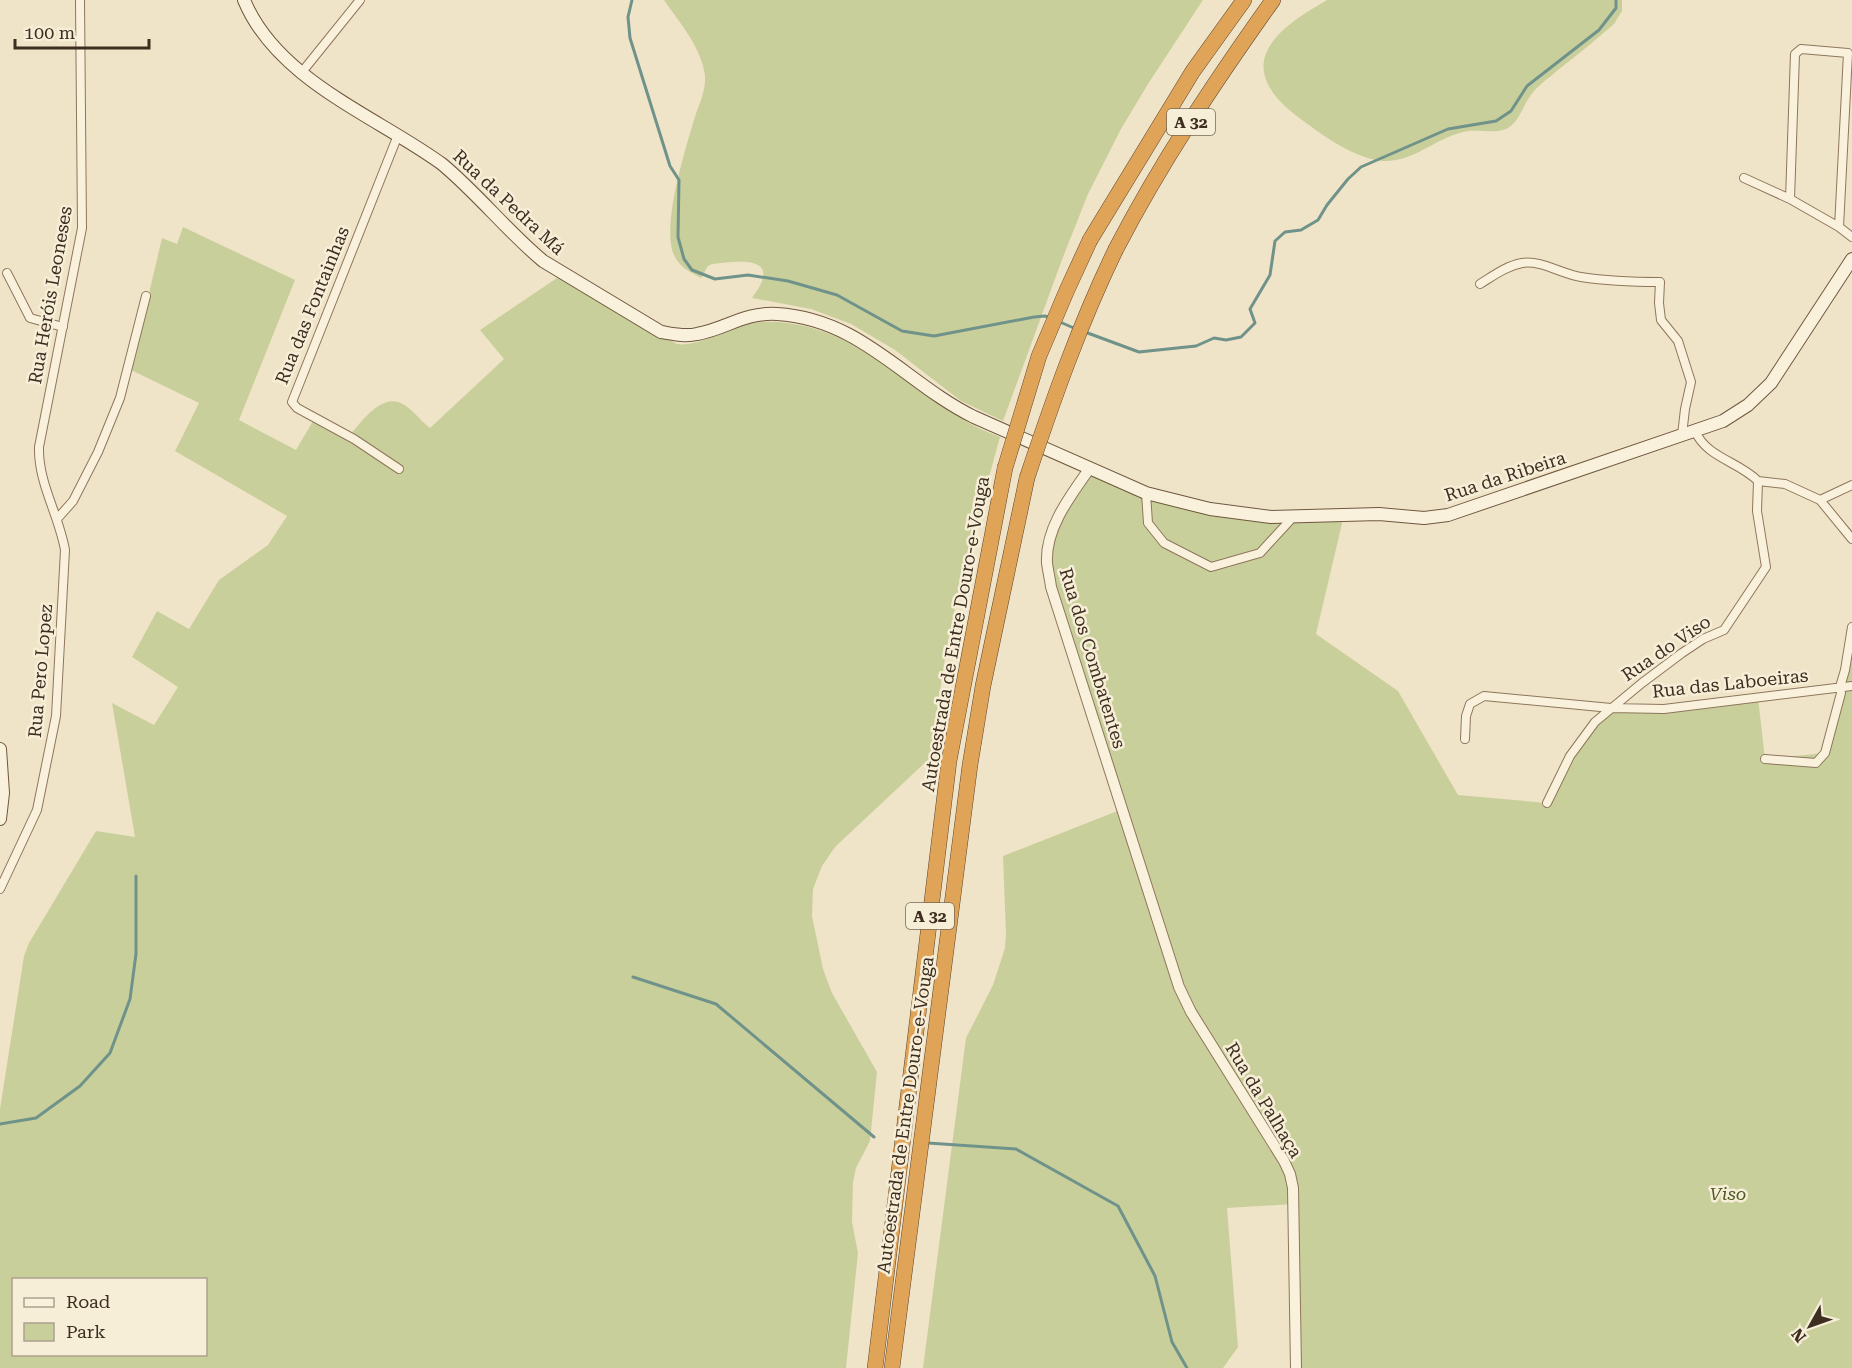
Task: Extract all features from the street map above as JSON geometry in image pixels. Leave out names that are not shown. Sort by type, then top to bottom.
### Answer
[{"type":"highway","name":"Autoestrada de Entre Douro-e-Vouga","points":[[875,1368],[949,761],[1005,468],[1040,356],[1090,240],[1193,71],[1244,0]]},
{"type":"highway","name":"Autoestrada de Entre Douro-e-Vouga","points":[[892,1368],[970,765],[983,686],[1027,478],[1068,358],[1091,301],[1116,249],[1140,204],[1216,81],[1273,0]]},
{"type":"main road","name":"Rua da Pedra Má","points":[[244,0],[262,31],[302,72],[338,99],[429,154],[456,176],[543,261],[661,332],[679,335],[698,334],[741,318],[768,314],[793,316],[822,323],[876,351],[964,412],[1090,468]]},
{"type":"main road","name":"Rua da Ribeira","points":[[1090,468],[1146,493],[1210,510],[1271,517],[1379,514],[1424,518],[1448,515],[1723,421],[1748,405],[1771,383],[1852,259]]},
{"type":"main road","points":[[0,749],[3,793],[0,819]]},
{"type":"street","name":"Rua Heróis Leoneses","points":[[57,519],[38,464],[38,456],[82,228],[80,0]]},
{"type":"street","points":[[302,72],[360,0]]},
{"type":"street","points":[[1790,199],[1795,54],[1802,49],[1848,53],[1839,227]]},
{"type":"street","name":"Rua das Fontainhas","points":[[398,135],[292,402],[297,408],[354,439],[399,469]]},
{"type":"street","points":[[1744,178],[1790,199],[1852,237]]},
{"type":"street","points":[[1480,284],[1506,268],[1522,263],[1533,263],[1579,277],[1660,282],[1659,303],[1662,320],[1678,341],[1691,382],[1682,435]]},
{"type":"street","points":[[8,273],[30,318],[63,327]]},
{"type":"street","points":[[57,519],[73,501],[98,452],[120,398],[146,296]]},
{"type":"street","points":[[1695,431],[1700,442],[1719,457],[1748,471],[1758,481],[1785,484],[1820,500],[1852,538]]},
{"type":"street","name":"Rua dos Combatentes","points":[[1090,468],[1065,505],[1052,533],[1047,561],[1051,587],[1140,863]]},
{"type":"street","name":"Rua do Viso","points":[[1547,803],[1570,756],[1594,722],[1682,653],[1703,639],[1724,630],[1749,593],[1766,567],[1757,511],[1758,481]]},
{"type":"street","points":[[1820,500],[1852,485]]},
{"type":"street","points":[[1146,493],[1148,523],[1164,543],[1211,567],[1260,553],[1294,516]]},
{"type":"street","name":"Rua Pero Lopez","points":[[0,889],[37,810],[56,716],[65,567],[65,550],[57,519]]},
{"type":"street","points":[[1765,759],[1816,763],[1825,753],[1841,693],[1840,687],[1852,627]]},
{"type":"street","name":"Rua das Laboeiras","points":[[1465,739],[1466,716],[1470,704],[1484,696],[1611,708],[1664,709],[1852,686]]},
{"type":"street","name":"Rua da Palhaça","points":[[1140,863],[1179,987],[1191,1012],[1290,1174],[1293,1188],[1296,1368]]},
{"type":"green space","points":[[664,0],[1203,0],[1121,129],[1088,194],[1003,421],[961,401],[895,350],[851,324],[811,309],[752,298],[761,283],[763,272],[754,263],[712,264],[708,266],[701,278],[679,263],[674,255],[671,242],[672,208],[685,150],[703,93],[705,76],[695,45]]},
{"type":"green space","points":[[1327,0],[1622,0],[1622,11],[1614,24],[1537,88],[1516,121],[1508,128],[1497,131],[1463,132],[1404,158],[1383,161],[1374,160],[1346,149],[1301,120],[1274,94],[1264,73],[1264,59],[1278,35],[1302,15]]},
{"type":"green space","points":[[183,227],[295,280],[239,420],[296,450],[313,421],[347,439],[362,420],[376,408],[390,401],[406,406],[430,428],[504,359],[480,330],[560,276],[677,344],[692,343],[738,326],[763,322],[806,326],[831,334],[876,358],[967,422],[1000,437],[960,583],[945,658],[930,758],[835,847],[822,866],[813,889],[812,916],[823,969],[832,993],[877,1072],[870,1141],[856,1168],[853,1182],[852,1222],[858,1253],[846,1368],[0,1368],[0,1109],[24,956],[29,943],[96,831],[135,837],[112,703],[154,725],[178,687],[132,657],[157,611],[189,629],[219,580],[268,545],[287,516],[175,451],[199,403],[131,370],[162,238],[177,244]]},
{"type":"green space","name":"Viso","points":[[1090,468],[1210,509],[1344,515],[1316,634],[1398,691],[1458,795],[1547,803],[1570,756],[1611,708],[1664,709],[1758,698],[1765,759],[1825,753],[1852,648],[1852,1368],[1301,1368],[1293,1204],[1227,1208],[1238,1347],[1223,1368],[923,1368],[966,1038],[993,985],[1005,948],[1003,856],[1125,808],[1051,587],[1052,533]]},
{"type":"waterway","points":[[632,0],[628,17],[630,38],[670,166],[679,180],[678,237],[684,259],[692,270],[715,279],[748,275],[788,281],[837,295],[902,331],[934,336],[1034,317],[1051,318]]},
{"type":"waterway","points":[[1085,332],[1139,352],[1196,346],[1214,338],[1226,340],[1241,337],[1255,323],[1250,309],[1270,275],[1275,241],[1285,232],[1301,230],[1318,220],[1348,179],[1361,167],[1448,129],[1496,121],[1511,111],[1527,86],[1599,30],[1616,8],[1616,0]]},
{"type":"waterway","points":[[1060,322],[1076,329]]},
{"type":"waterway","points":[[0,1124],[36,1118],[80,1086],[110,1053],[130,999],[136,954],[136,876]]},
{"type":"waterway","points":[[633,977],[716,1004],[874,1137]]},
{"type":"waterway","points":[[928,1143],[1016,1149],[1118,1206],[1155,1276],[1172,1342],[1187,1368]]}]
